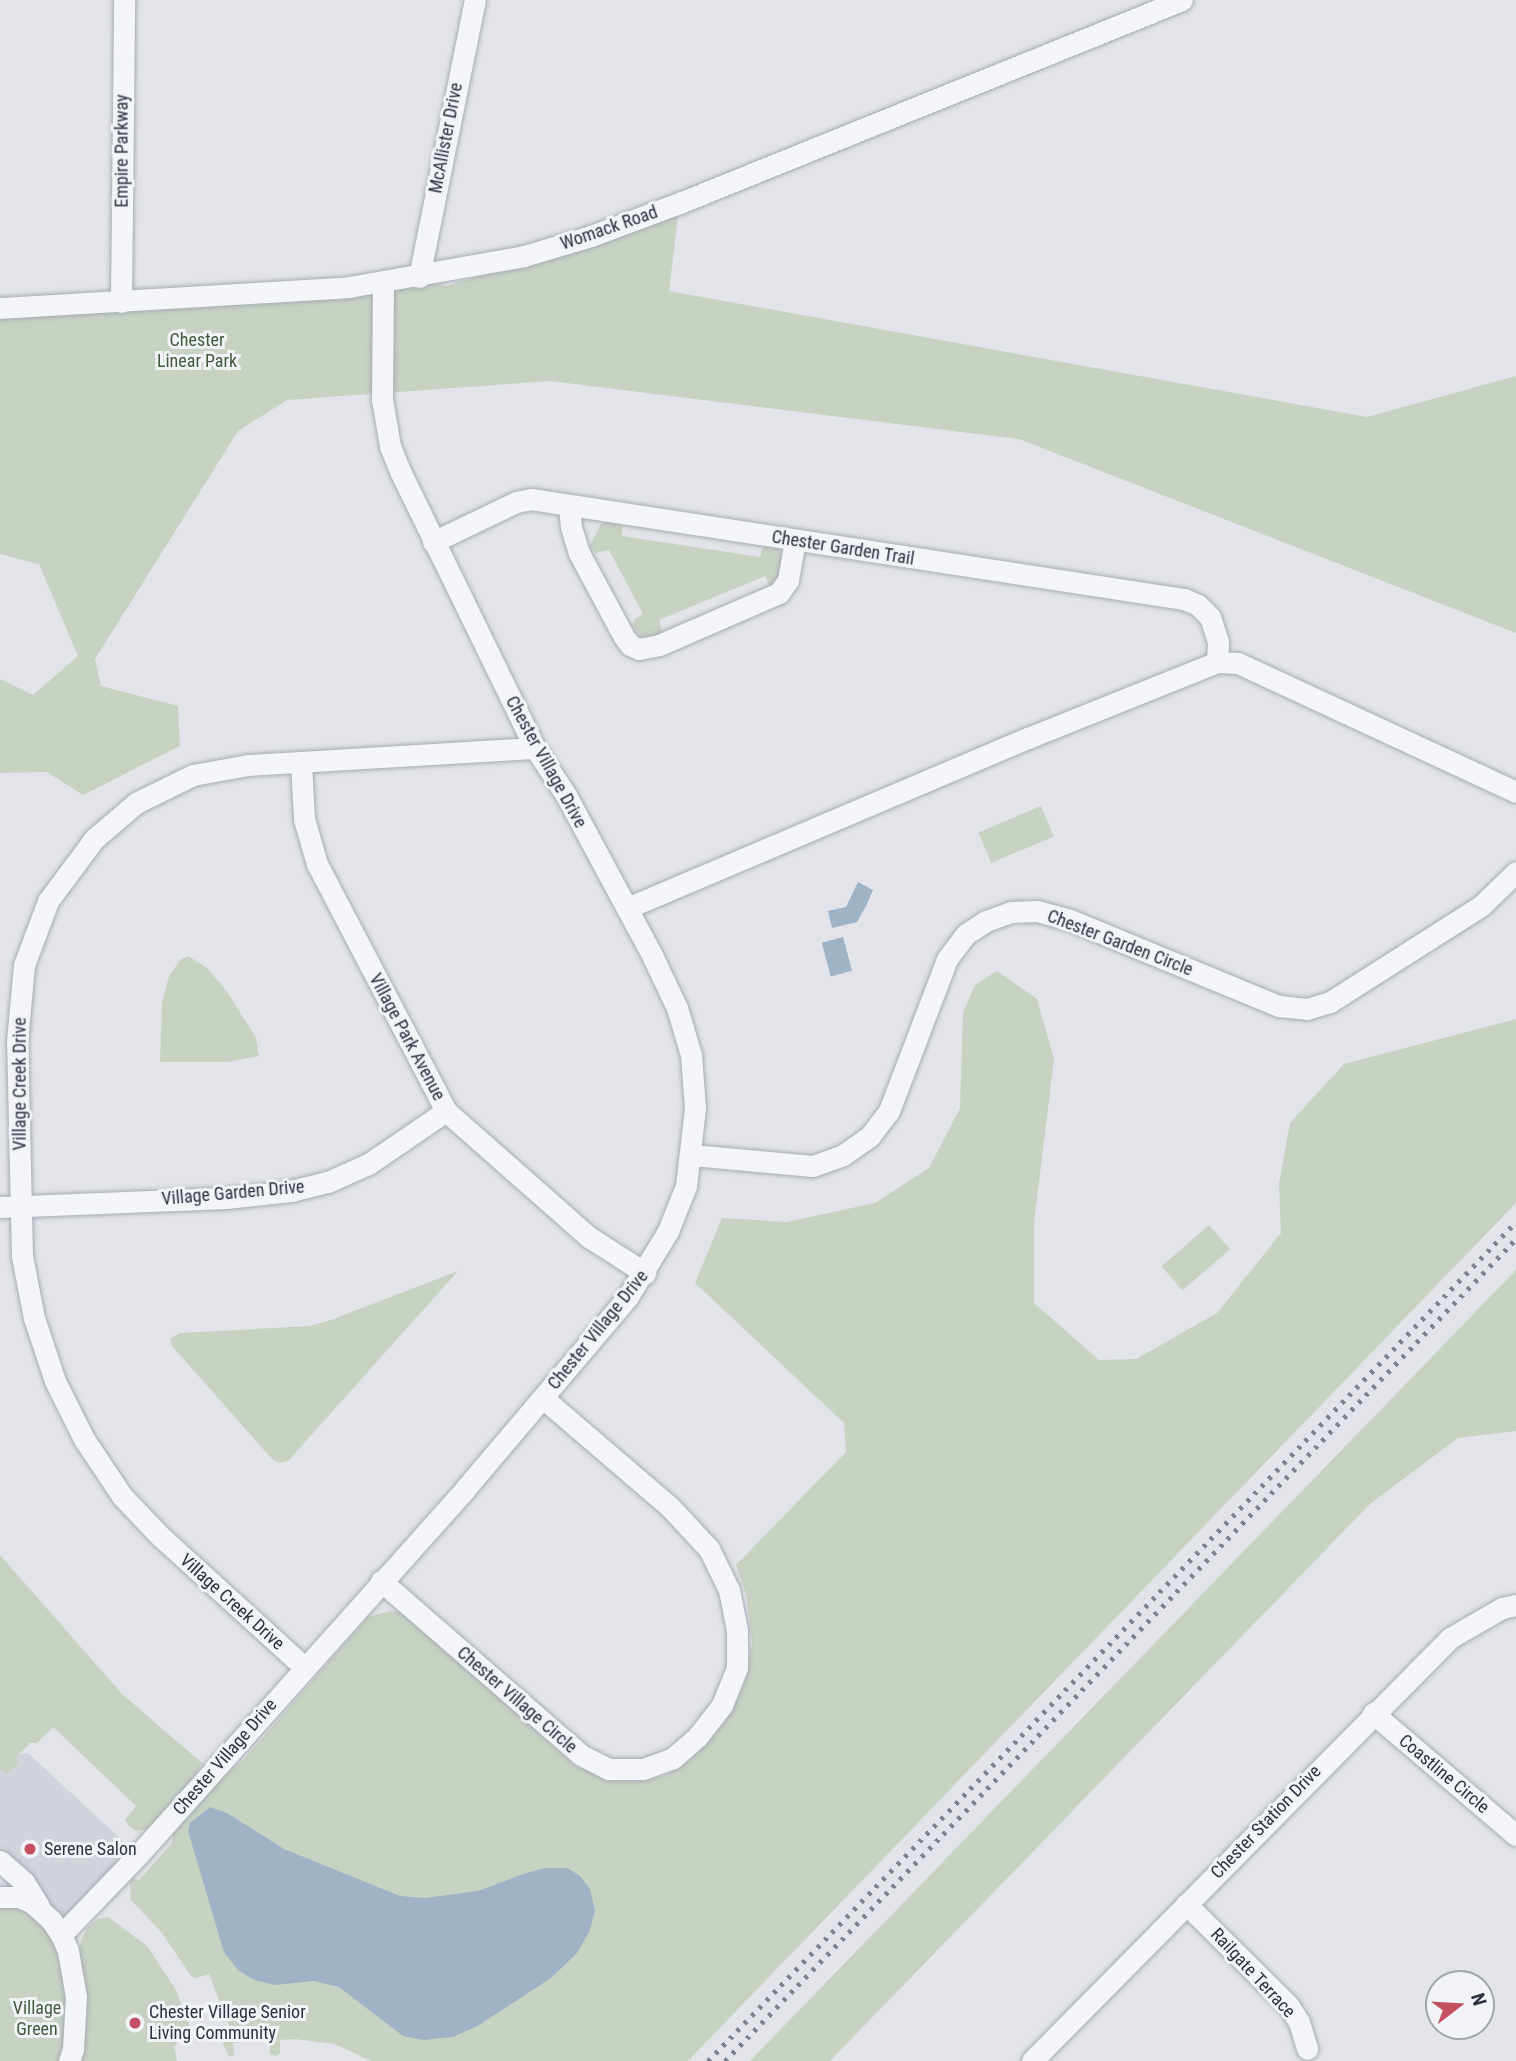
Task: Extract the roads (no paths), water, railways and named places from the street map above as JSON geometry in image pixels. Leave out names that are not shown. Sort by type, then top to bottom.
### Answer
[{"type":"street","name":"Empire Parkway","points":[[121,302],[124,0]]},
{"type":"street","name":"McAllister Drive","points":[[419,276],[475,0]]},
{"type":"street","name":"Womack Road","points":[[0,308],[121,302],[383,282],[524,256],[591,236],[1182,0]]},
{"type":"street","name":"Chester Village Drive","points":[[61,1935],[139,1854],[543,1398],[645,1273],[673,1220],[686,1186],[692,1155],[695,1108],[691,1055],[677,1009],[627,908],[566,795],[535,748],[400,471],[385,423],[380,369],[383,282]]},
{"type":"street","name":"Chester Garden Trail","points":[[433,542],[531,499],[1184,599],[1198,605],[1210,617],[1218,642],[1217,662]]},
{"type":"street","points":[[569,505],[571,527],[579,554],[624,637],[630,645],[639,649],[659,645],[779,593],[788,580],[795,541]]},
{"type":"street","points":[[627,908],[1028,738],[1217,662],[1238,663],[1516,792]]},
{"type":"street","name":"Village Creek Drive","points":[[304,1667],[161,1537],[122,1496],[83,1439],[55,1381],[34,1318],[23,1256],[10,1206],[17,1042],[24,965],[48,901],[94,839],[135,803],[193,775],[248,765],[535,748]]},
{"type":"street","name":"Village Park Avenue","points":[[301,762],[304,819],[317,864],[446,1111],[589,1237],[645,1273]]},
{"type":"street","name":"Chester Garden Circle","points":[[692,1155],[813,1166],[843,1155],[870,1136],[889,1111],[947,959],[966,934],[986,921],[1011,912],[1037,911],[1070,920],[1279,1006],[1307,1009],[1330,1002],[1482,905],[1516,872]]},
{"type":"street","name":"Village Garden Drive","points":[[10,1206],[226,1198],[291,1191],[327,1182],[370,1163],[446,1111]]},
{"type":"street","name":"Chester Village Circle","points":[[381,1581],[580,1755],[609,1769],[643,1769],[673,1758],[698,1735],[722,1705],[737,1668],[737,1630],[729,1590],[709,1549],[670,1507],[543,1398]]},
{"type":"street","name":"Chester Station Drive","points":[[1032,2061],[1450,1638],[1502,1608],[1516,1605]]},
{"type":"street","name":"Coastline Circle","points":[[1373,1713],[1516,1835]]},
{"type":"street","points":[[0,1861],[24,1882],[61,1935],[68,1951],[76,1997],[75,2030],[69,2061]]},
{"type":"street","points":[[0,1898],[19,1897],[42,1910]]},
{"type":"street","name":"Railgate Terrace","points":[[1186,1904],[1288,2005],[1299,2022],[1307,2049]]},
{"type":"water","points":[[858,882],[873,890],[857,922],[832,928],[828,911],[846,907]]},
{"type":"water","points":[[843,937],[852,971],[831,977],[822,943]]},
{"type":"water","points":[[210,1807],[227,1813],[284,1849],[400,1896],[425,1898],[478,1891],[545,1868],[567,1868],[580,1876],[590,1889],[595,1911],[589,1932],[577,1953],[551,1978],[476,2027],[452,2037],[424,2040],[403,2036],[339,1987],[314,1981],[275,1985],[254,1980],[238,1970],[224,1952],[188,1831],[190,1823]]},
{"type":"railway","points":[[708,2061],[1516,1222]]},
{"type":"railway","points":[[725,2061],[1516,1239]]},
{"type":"place","name":"Serene Salon","points":[[30,1849]]},
{"type":"place","name":"Chester Village Senior Living Community","points":[[135,2023]]},
{"type":"park label","name":"Chester Linear Park","points":[[197,351]]},
{"type":"park label","name":"Village Green","points":[[37,2019]]}]
